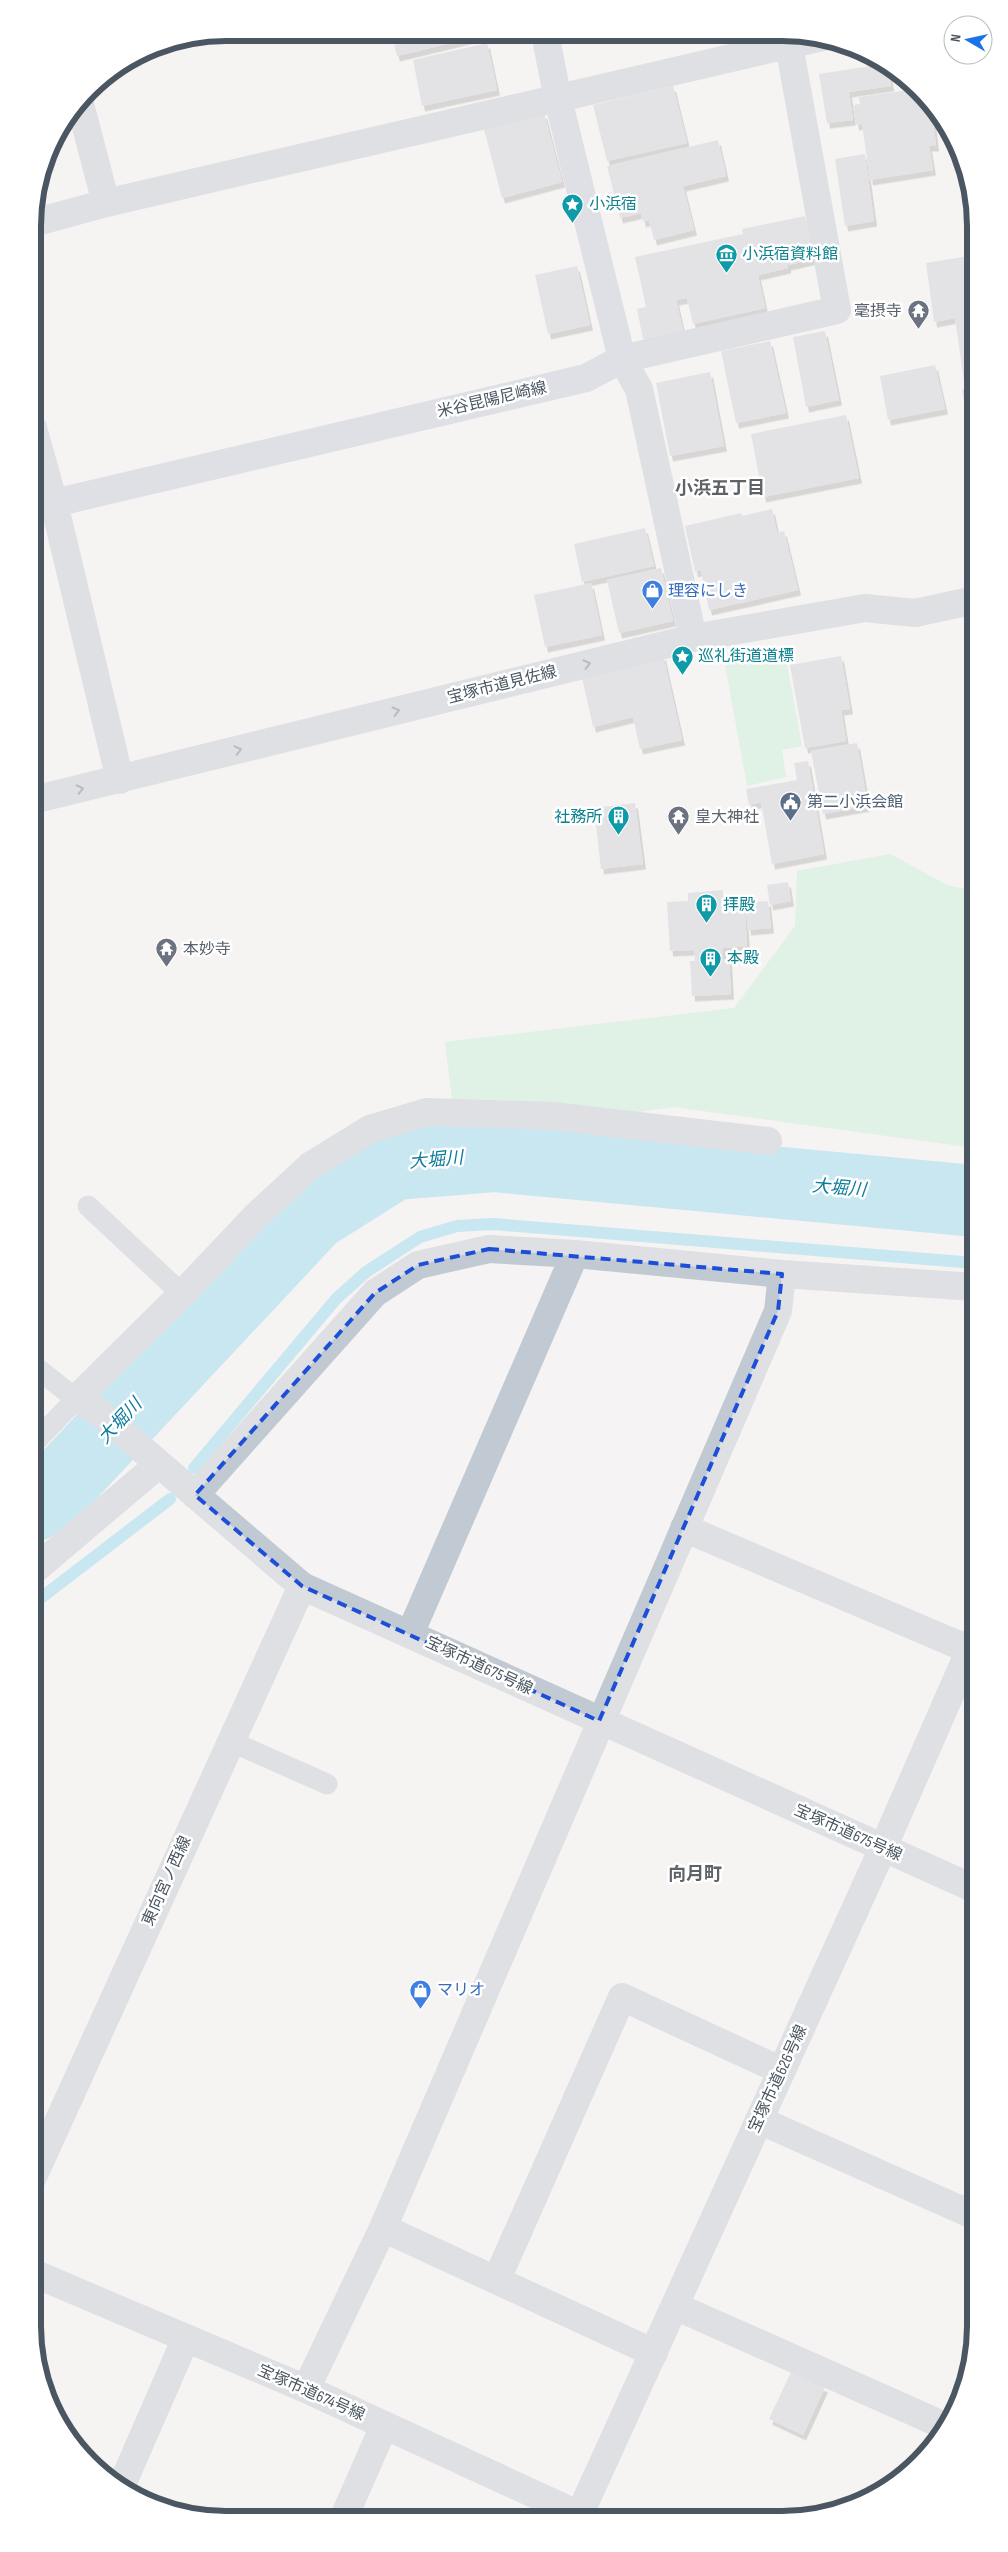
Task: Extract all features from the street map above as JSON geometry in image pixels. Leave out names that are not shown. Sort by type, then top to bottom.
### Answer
[{"type":"main road","points":[[546,41],[558,99],[622,359]]},
{"type":"main road","name":"米谷昆陽尼崎線","points":[[43,505],[586,378],[622,359]]},
{"type":"street","points":[[41,221],[106,203],[799,42]]},
{"type":"street","points":[[693,638],[640,389],[622,359],[837,310],[788,45]]},
{"type":"street","points":[[82,111],[106,203]]},
{"type":"street","points":[[41,490],[43,505],[120,780]]},
{"type":"street","name":"宝塚市道見佐線","points":[[41,798],[693,638],[865,608],[915,613],[967,602]]},
{"type":"street","points":[[85,1404],[182,1294],[257,1215],[310,1166],[370,1129],[427,1112],[553,1116],[768,1141]]},
{"type":"street","points":[[195,1495],[375,1293],[418,1265],[489,1249],[575,1254],[782,1274],[967,1286]]},
{"type":"street","points":[[410,1634],[575,1254]]},
{"type":"street","points":[[306,2388],[383,2228],[599,1721],[778,1310],[782,1274]]},
{"type":"street","name":"宝塚市道675号線","points":[[85,1404],[302,1586],[967,1886]]},
{"type":"street","points":[[41,1562],[150,1458]]},
{"type":"street","points":[[684,1528],[967,1643]]},
{"type":"street","name":"東向宮ノ西線","points":[[41,2157],[302,1586]]},
{"type":"street","name":"宝塚市道626号線","points":[[584,2511],[967,1662]]},
{"type":"street","points":[[497,2279],[622,1997],[782,2071]]},
{"type":"street","points":[[759,2120],[967,2212]]},
{"type":"street","points":[[383,2228],[654,2353]]},
{"type":"street","name":"宝塚市道674号線","points":[[41,2277],[306,2388],[568,2511]]},
{"type":"street","points":[[675,2306],[939,2423]]},
{"type":"street","points":[[124,2480],[186,2338]]},
{"type":"street","points":[[347,2511],[384,2426]]},
{"type":"lane","points":[[88,1206],[182,1294]]},
{"type":"lane","name":"宝塚市道675号線","points":[[41,1371],[85,1404]]},
{"type":"lane","points":[[41,1438],[85,1404]]},
{"type":"lane","points":[[230,1741],[327,1784]]},
{"type":"highlighted area","points":[[489,1249],[782,1274],[778,1311],[599,1721],[302,1586],[195,1495],[375,1293],[418,1265]]},
{"type":"green space","points":[[785,653],[802,746],[782,750],[786,777],[747,786],[725,665]]},
{"type":"green space","points":[[890,854],[947,885],[967,889],[967,1147],[673,1107],[457,1139],[445,1042],[734,1008],[795,926],[797,871]]},
{"type":"building","points":[[403,41],[459,41],[397,56],[394,45],[403,43]]},
{"type":"building","points":[[487,43],[497,90],[422,106],[413,60]]},
{"type":"building","points":[[873,66],[890,76],[891,86],[849,92],[853,120],[827,123],[819,74]]},
{"type":"building","points":[[673,86],[687,143],[607,161],[593,105]]},
{"type":"building","points":[[908,90],[913,95],[924,108],[925,114],[928,113],[933,120],[936,146],[929,146],[933,170],[870,180],[862,124],[856,125],[853,105],[860,104],[859,97]]},
{"type":"building","points":[[544,113],[562,182],[502,198],[484,129]]},
{"type":"building","points":[[718,140],[726,176],[683,186],[694,230],[654,240],[649,220],[643,222],[641,213],[620,218],[607,166]]},
{"type":"building","points":[[865,154],[874,221],[845,226],[835,159]]},
{"type":"building","points":[[805,216],[815,259],[788,265],[788,268],[758,275],[765,308],[693,324],[687,298],[676,300],[683,331],[643,339],[637,309],[646,307],[635,257],[743,234],[742,229]]},
{"type":"building","points":[[967,256],[967,423],[962,389],[965,389],[955,318],[934,322],[926,263]]},
{"type":"building","points":[[577,266],[590,325],[548,334],[535,275]]},
{"type":"building","points":[[825,331],[839,400],[806,407],[793,337]]},
{"type":"building","points":[[770,341],[786,413],[736,423],[721,351]]},
{"type":"building","points":[[935,365],[945,409],[888,420],[880,376]]},
{"type":"building","points":[[710,372],[724,446],[670,456],[656,383]]},
{"type":"building","points":[[846,415],[859,478],[763,497],[751,434]]},
{"type":"building","points":[[772,509],[777,533],[784,531],[798,590],[709,610],[701,570],[695,572],[685,526],[741,513],[742,516]]},
{"type":"building","points":[[645,528],[654,566],[582,582],[574,544]]},
{"type":"building","points":[[661,568],[673,621],[619,633],[607,580]]},
{"type":"building","points":[[591,583],[602,635],[545,647],[534,595]]},
{"type":"building","points":[[663,655],[682,740],[640,749],[633,717],[593,727],[581,673]]},
{"type":"building","points":[[841,656],[850,709],[841,710],[846,741],[805,748],[790,665]]},
{"type":"building","points":[[857,743],[868,806],[823,814],[811,751]]},
{"type":"building","name":"第二小浜会館","points":[[808,761],[824,854],[772,864],[761,802],[749,805],[746,789],[797,780],[794,763]]},
{"type":"building","name":"社務所","points":[[635,803],[643,864],[601,869],[594,808]]},
{"type":"building","points":[[788,882],[791,901],[770,905],[767,885]]},
{"type":"building","name":"拝殿","points":[[723,890],[723,899],[744,898],[747,946],[723,948],[723,959],[729,959],[731,994],[692,996],[690,961],[695,961],[694,950],[670,951],[667,902],[688,901],[688,893]]},
{"type":"building","points":[[768,901],[771,928],[748,930],[745,903]]},
{"type":"building","points":[[791,2372],[825,2387],[803,2435],[769,2419]]},
{"type":"waterway","name":"大堀川","points":[[41,1500],[63,1482],[313,1215],[394,1164],[494,1156],[967,1200]]},
{"type":"waterway","points":[[194,1468],[336,1299],[366,1272],[420,1237],[457,1226],[493,1224],[967,1262]]},
{"type":"waterway","points":[[41,1598],[170,1499]]},
{"type":"place","name":"小浜宿","points":[[573,223]]},
{"type":"place","name":"小浜宿資料館","points":[[726,273]]},
{"type":"place","name":"毫摂寺","points":[[918,330]]},
{"type":"place","name":"理容にしき","points":[[652,610]]},
{"type":"place","name":"巡礼街道道標","points":[[682,675]]},
{"type":"place","name":"第二小浜会館","points":[[791,821]]},
{"type":"place","name":"社務所","points":[[618,836]]},
{"type":"place","name":"皇大神社","points":[[679,836]]},
{"type":"place","name":"拝殿","points":[[707,924]]},
{"type":"place","name":"本妙寺","points":[[167,968]]},
{"type":"place","name":"本殿","points":[[711,977]]},
{"type":"place","name":"マリオ","points":[[421,2009]]},
{"type":"district","name":"小浜五丁目","points":[[720,488]]},
{"type":"district","name":"向月町","points":[[695,1874]]}]
